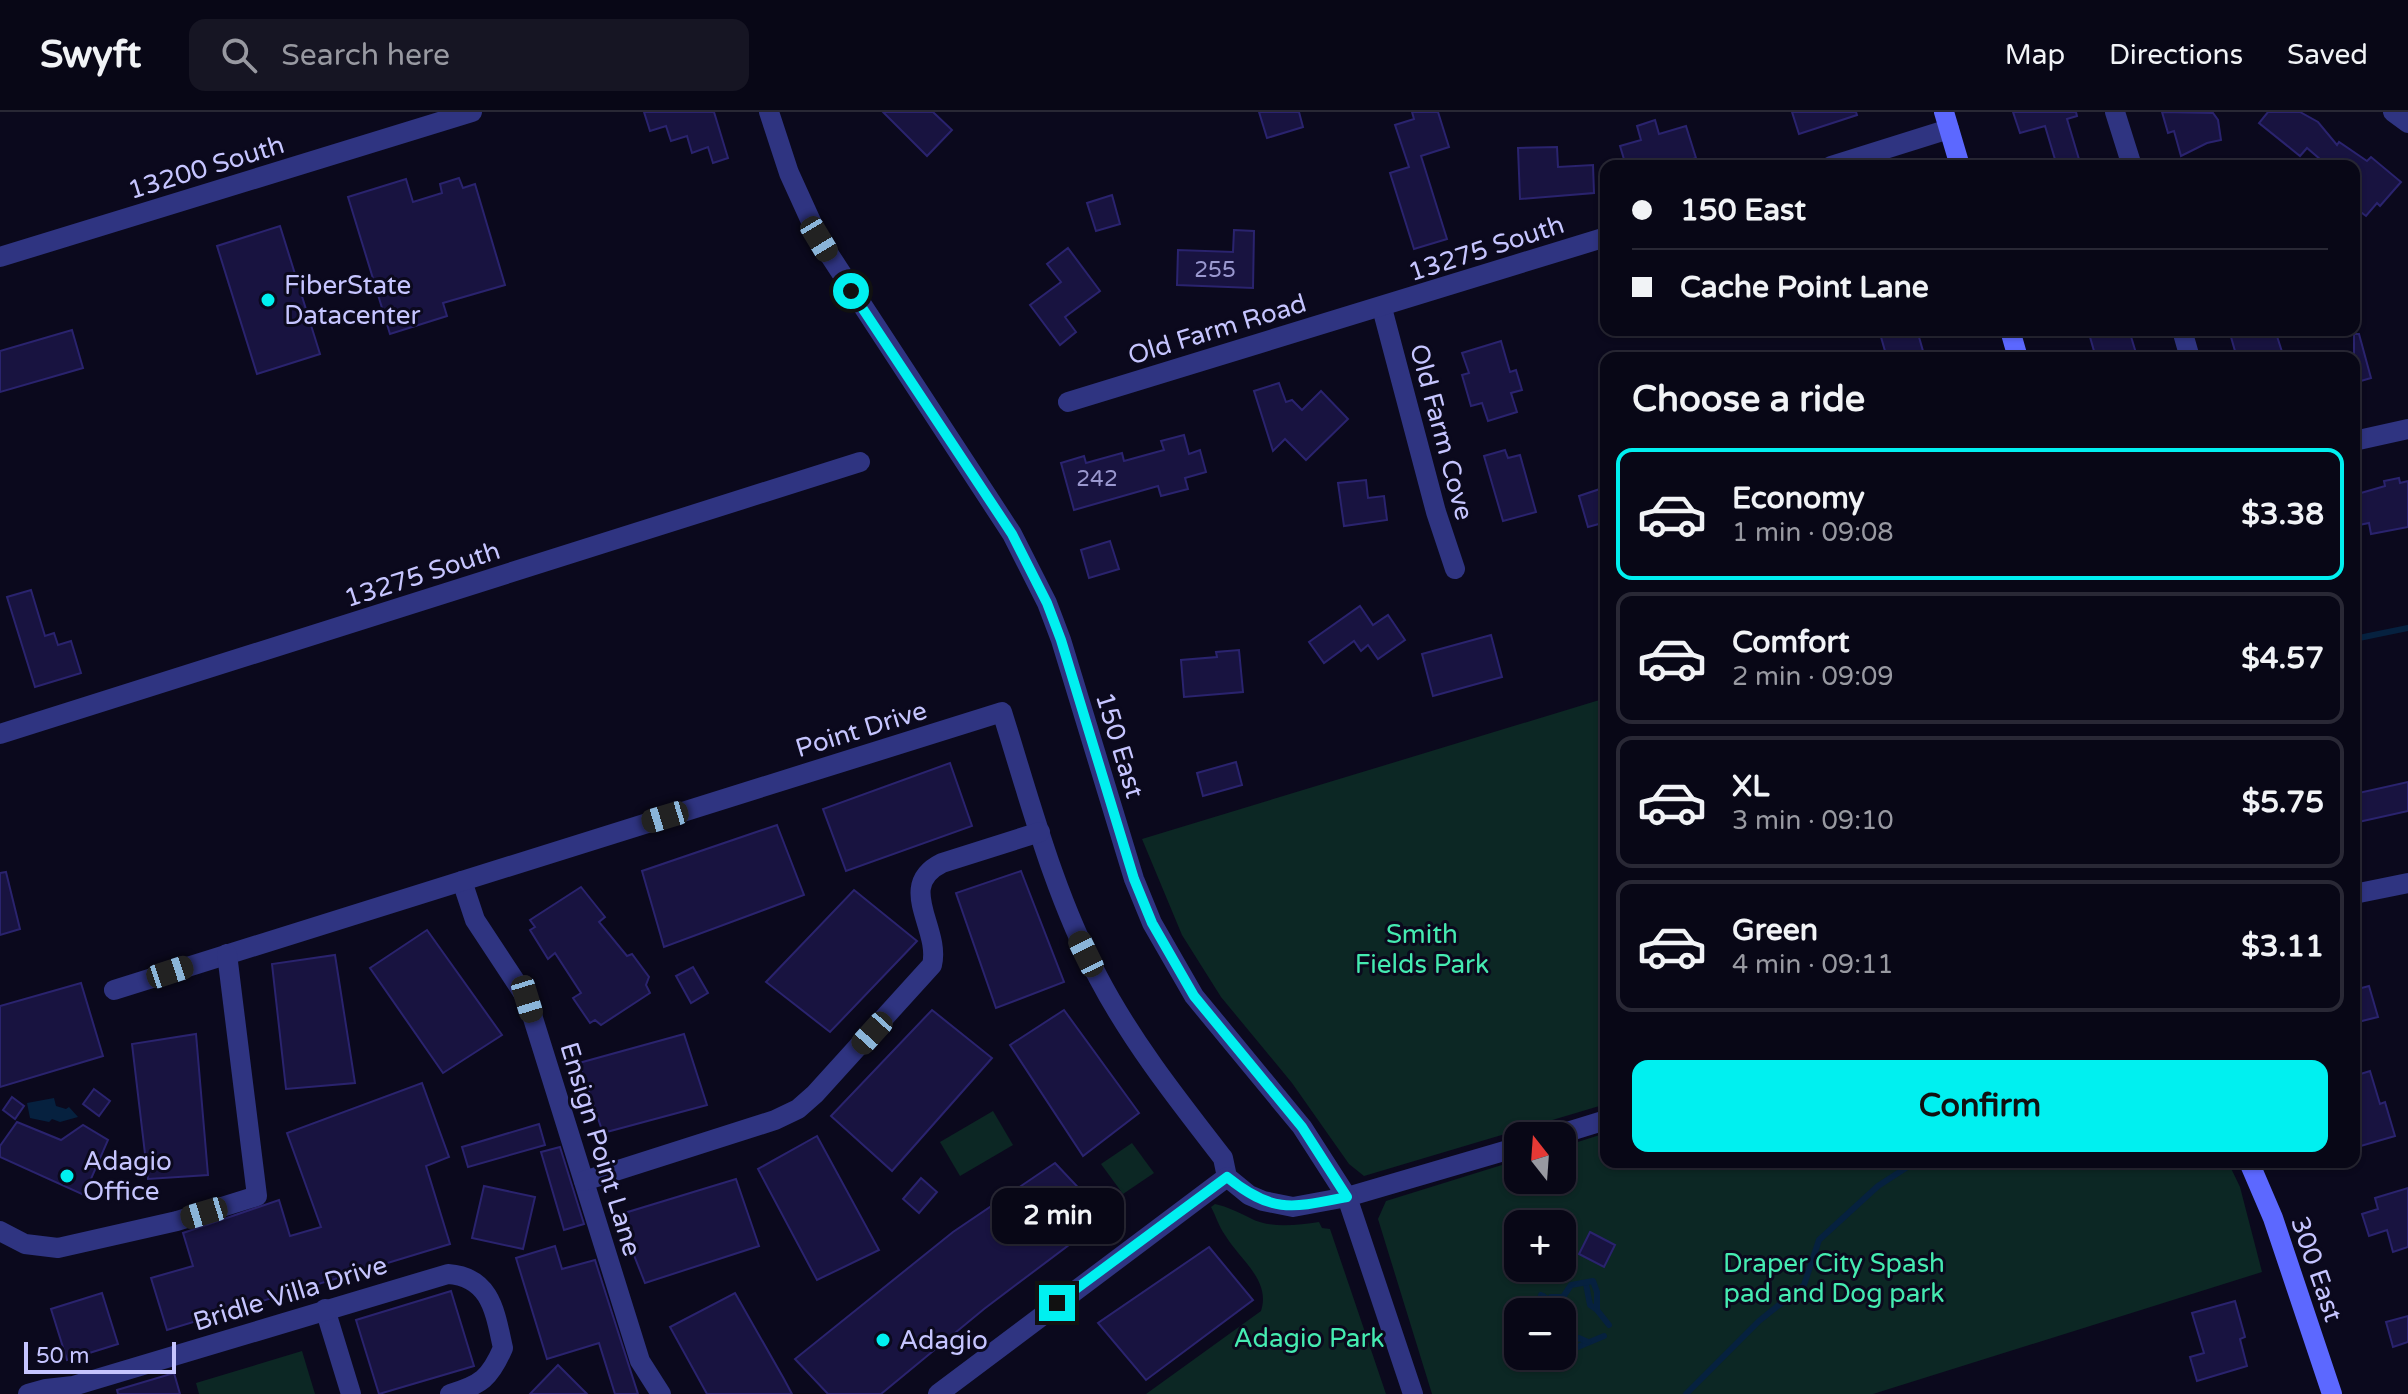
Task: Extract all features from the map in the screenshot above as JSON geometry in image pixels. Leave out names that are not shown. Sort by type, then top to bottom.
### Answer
[{"type":"main road","points":[[1946,120],[1958,160]]},
{"type":"main road","name":"300 East","points":[[2252,1168],[2273,1218],[2332,1394]]},
{"type":"street","name":"13200 South","points":[[0,257],[472,112]]},
{"type":"street","name":"150 East","points":[[769,112],[789,173],[819,239],[1012,534],[1031,568],[1061,640],[1134,879],[1173,964],[1215,1024],[1302,1127],[1347,1197],[1413,1394]]},
{"type":"street","points":[[2115,112],[2130,160]]},
{"type":"street","points":[[2393,112],[2408,123]]},
{"type":"street","points":[[1846,160],[1946,120]]},
{"type":"street","name":"13275 South","points":[[1382,308],[1600,239]]},
{"type":"street","name":"Old Farm Road","points":[[1068,402],[1382,308]]},
{"type":"street","name":"Old Farm Cove","points":[[1382,308],[1436,512],[1455,569]]},
{"type":"street","points":[[2360,440],[2408,429]]},
{"type":"street","name":"13275 South","points":[[0,734],[860,462]]},
{"type":"street","name":"Point Drive","points":[[114,990],[1002,712],[1040,832],[1076,931],[1097,976],[1126,1028],[1223,1158],[1227,1177]]},
{"type":"street","points":[[584,1181],[775,1120],[798,1109],[932,965],[933,944],[920,895],[920,886],[928,872],[942,863],[1040,832]]},
{"type":"street","name":"Ensign Point Lane","points":[[462,881],[475,920],[527,999],[640,1361],[661,1394]]},
{"type":"street","points":[[2360,893],[2408,884]]},
{"type":"street","points":[[0,1231],[25,1244],[58,1248],[177,1221],[257,1196],[227,954]]},
{"type":"street","points":[[1576,1129],[1600,1122]]},
{"type":"street","points":[[938,1394],[1227,1177],[1249,1195],[1278,1205],[1308,1205],[1347,1197],[1504,1151]]},
{"type":"street","name":"Bridle Villa Drive","points":[[28,1394],[100,1386],[325,1309],[448,1274],[465,1275],[479,1284],[497,1320],[503,1348],[495,1366],[480,1384],[450,1394]]},
{"type":"street","points":[[325,1309],[351,1394]]},
{"type":"green space","name":"Smith Fields Park","points":[[1600,700],[1600,1106],[1546,1122],[1504,1122],[1504,1134],[1364,1176],[1349,1164],[1292,1083],[1221,997],[1182,935],[1142,839]]},
{"type":"green space","points":[[993,1111],[1013,1145],[960,1176],[940,1142]]},
{"type":"green space","name":"Draper City Spash pad and Dog park","points":[[1600,1135],[1600,1168],[2231,1168],[2240,1187],[2262,1272],[1873,1394],[1432,1394],[1378,1219],[1386,1201],[1504,1164],[1504,1194],[1576,1194],[1576,1143]]},
{"type":"green space","points":[[1132,1143],[1154,1173],[1123,1194],[1101,1164]]},
{"type":"green space","name":"Adagio Park","points":[[1215,1204],[1266,1224],[1319,1222],[1322,1228],[1330,1229],[1386,1394],[1146,1394],[1261,1311],[1263,1300],[1258,1280],[1223,1232],[1211,1207]]},
{"type":"green space","points":[[302,1351],[315,1394],[199,1394],[196,1383]]},
{"type":"water","points":[[54,1098],[56,1106],[69,1107],[78,1117],[60,1122],[30,1118],[27,1103]]},
{"type":"building","points":[[644,112],[714,112],[728,158],[713,163],[708,147],[692,153],[687,136],[671,141],[666,126],[650,131]]},
{"type":"building","points":[[883,112],[933,112],[952,130],[927,156]]},
{"type":"building","points":[[1259,112],[1299,112],[1303,127],[1267,138]]},
{"type":"building","points":[[1412,112],[1438,112],[1449,147],[1421,156],[1447,239],[1414,249],[1390,173],[1409,167],[1395,125],[1414,119]]},
{"type":"building","points":[[1792,112],[1856,112],[1857,115],[1799,134]]},
{"type":"building","points":[[2013,112],[2076,112],[2077,116],[2067,119],[2079,160],[2055,160],[2045,126],[2020,133]]},
{"type":"building","points":[[2162,112],[2213,113],[2218,120],[2221,140],[2207,143],[2181,156],[2174,131],[2168,133]]},
{"type":"building","points":[[2268,112],[2300,112],[2318,122],[2337,145],[2339,142],[2367,161],[2371,157],[2401,182],[2380,206],[2377,203],[2366,216],[2360,212],[2360,160],[2321,160],[2307,148],[2300,156],[2259,123]]},
{"type":"building","points":[[1655,120],[1659,134],[1686,126],[1696,158],[1624,160],[1620,146],[1641,140],[1637,126]]},
{"type":"building","points":[[1557,147],[1558,167],[1593,165],[1594,193],[1520,199],[1518,148]]},
{"type":"building","points":[[459,178],[463,188],[475,184],[505,285],[443,303],[447,316],[390,334],[348,197],[406,179],[413,202],[442,193],[440,184]]},
{"type":"building","points":[[1112,195],[1120,224],[1096,231],[1087,203]]},
{"type":"building","name":"FiberState Datacenter","points":[[280,226],[320,354],[257,374],[217,246]]},
{"type":"building","points":[[1234,230],[1254,231],[1253,288],[1177,285],[1178,250],[1233,252]]},
{"type":"building","points":[[1068,248],[1100,291],[1065,317],[1076,332],[1060,345],[1030,305],[1061,282],[1047,264]]},
{"type":"building","points":[[72,330],[83,368],[0,392],[0,351]]},
{"type":"building","points":[[1881,336],[1919,336],[1923,352],[1885,352]]},
{"type":"building","points":[[2090,336],[2131,336],[2136,352],[2094,352]]},
{"type":"building","points":[[2231,336],[2277,336],[2282,352],[2235,352]]},
{"type":"building","points":[[2354,336],[2360,336],[2371,378],[2360,381],[2360,352],[2354,352]]},
{"type":"building","points":[[1501,341],[1510,372],[1516,370],[1522,390],[1511,393],[1517,412],[1488,421],[1482,403],[1471,406],[1462,375],[1469,373],[1462,353]]},
{"type":"building","points":[[1279,383],[1286,402],[1292,400],[1302,410],[1321,391],[1348,419],[1306,460],[1285,439],[1273,451],[1254,391]]},
{"type":"building","points":[[1184,435],[1189,454],[1200,450],[1206,472],[1185,478],[1188,489],[1161,496],[1158,486],[1074,510],[1061,463],[1084,456],[1086,463],[1122,453],[1124,461],[1164,450],[1161,441]]},
{"type":"building","points":[[1505,450],[1508,458],[1520,455],[1536,512],[1503,521],[1484,456]]},
{"type":"building","points":[[2399,478],[2400,483],[2408,481],[2408,527],[2371,534],[2369,523],[2360,525],[2360,493],[2385,486],[2384,481]]},
{"type":"building","points":[[1366,480],[1368,498],[1384,496],[1387,520],[1344,526],[1338,483]]},
{"type":"building","points":[[1600,489],[1600,524],[1588,527],[1579,496]]},
{"type":"building","points":[[1110,541],[1119,569],[1089,578],[1081,550]]},
{"type":"building","points":[[31,590],[45,636],[54,633],[58,645],[71,641],[81,673],[35,687],[7,597]]},
{"type":"building","points":[[1360,606],[1373,625],[1388,615],[1405,640],[1378,659],[1368,645],[1361,651],[1354,641],[1324,663],[1309,642]]},
{"type":"building","points":[[1491,635],[1502,677],[1433,696],[1422,654]]},
{"type":"building","points":[[1239,650],[1243,692],[1184,697],[1181,660],[1217,657],[1216,652]]},
{"type":"building","points":[[1236,762],[1242,785],[1203,796],[1197,773]]},
{"type":"building","points":[[950,763],[972,826],[846,871],[823,809]]},
{"type":"building","points":[[2408,782],[2408,811],[2360,822],[2360,793]]},
{"type":"building","points":[[777,825],[804,895],[664,947],[642,871]]},
{"type":"building","points":[[1021,871],[1064,982],[996,1008],[956,893]]},
{"type":"building","points":[[6,872],[20,929],[0,935],[0,873]]},
{"type":"building","points":[[581,887],[605,917],[599,922],[627,956],[632,954],[649,977],[646,985],[650,993],[601,1025],[595,1020],[590,1023],[573,998],[581,993],[555,953],[548,959],[530,930],[535,927],[530,920]]},
{"type":"building","points":[[854,890],[917,941],[830,1032],[766,982]]},
{"type":"building","points":[[427,930],[502,1035],[443,1073],[370,968]]},
{"type":"building","points":[[335,955],[355,1083],[286,1089],[272,964]]},
{"type":"building","points":[[693,967],[708,993],[691,1003],[676,976]]},
{"type":"building","points":[[81,983],[103,1056],[0,1087],[0,1006]]},
{"type":"building","points":[[2369,986],[2378,1017],[2360,1022],[2360,988]]},
{"type":"building","points":[[932,1010],[992,1058],[892,1171],[831,1116]]},
{"type":"building","points":[[1064,1010],[1139,1113],[1083,1156],[1010,1045]]},
{"type":"building","points":[[196,1034],[208,1175],[148,1179],[132,1044]]},
{"type":"building","points":[[684,1034],[707,1105],[603,1133],[579,1063]]},
{"type":"building","points":[[2370,1071],[2380,1104],[2385,1102],[2395,1136],[2360,1146],[2360,1074]]},
{"type":"building","points":[[422,1083],[449,1157],[426,1166],[450,1244],[167,1330],[151,1278],[193,1266],[183,1233],[279,1200],[290,1236],[321,1227],[287,1133]]},
{"type":"building","points":[[94,1089],[110,1101],[99,1116],[83,1104]]},
{"type":"building","points":[[12,1097],[24,1106],[15,1119],[3,1110]]},
{"type":"building","name":"Adagio Office","points":[[17,1122],[61,1140],[83,1125],[108,1140],[84,1195],[0,1157],[0,1146]]},
{"type":"building","points":[[539,1124],[545,1145],[468,1167],[462,1147]]},
{"type":"building","name":"Adagio","points":[[817,1136],[879,1250],[817,1280],[758,1169]]},
{"type":"building","points":[[560,1147],[584,1224],[564,1230],[541,1152]]},
{"type":"building","points":[[1055,1163],[1106,1217],[984,1309],[881,1394],[828,1394],[795,1359],[953,1232]]},
{"type":"building","points":[[921,1178],[937,1192],[919,1213],[903,1199]]},
{"type":"building","points":[[736,1179],[759,1246],[645,1283],[618,1215]]},
{"type":"building","points":[[484,1186],[535,1197],[523,1249],[472,1238]]},
{"type":"building","points":[[2408,1188],[2408,1247],[2393,1252],[2387,1230],[2369,1236],[2362,1214],[2378,1209],[2375,1198]]},
{"type":"building","points":[[1590,1232],[1615,1245],[1604,1267],[1579,1254]]},
{"type":"building","points":[[555,1246],[562,1269],[595,1260],[638,1394],[615,1394],[599,1343],[547,1359],[516,1258]]},
{"type":"building","points":[[1209,1247],[1253,1300],[1146,1380],[1098,1323]]},
{"type":"building","points":[[451,1291],[474,1366],[379,1394],[356,1320]]},
{"type":"building","points":[[102,1293],[118,1344],[67,1360],[51,1309]]},
{"type":"building","points":[[735,1293],[792,1394],[707,1394],[670,1327]]},
{"type":"building","points":[[2235,1301],[2245,1337],[2240,1339],[2247,1366],[2197,1381],[2190,1357],[2204,1353],[2192,1313]]},
{"type":"building","points":[[2408,1316],[2408,1342],[2393,1347],[2386,1322]]},
{"type":"building","points":[[558,1365],[587,1394],[530,1394]]},
{"type":"building","points":[[174,1373],[180,1394],[118,1394],[117,1390]]},
{"type":"waterway","points":[[2360,638],[2408,628]]},
{"type":"waterway","points":[[1686,1394],[1759,1321],[1804,1285],[1819,1240],[1878,1186],[1906,1168]]},
{"type":"waterway","points":[[1551,1297],[1563,1297],[1571,1285],[1593,1281],[1597,1292],[1597,1310],[1609,1325]]},
{"type":"waterway","points":[[1586,1284],[1590,1305],[1596,1309]]},
{"type":"waterway","points":[[1541,1295],[1546,1298]]},
{"type":"waterway","points":[[1576,1348],[1604,1336]]},
{"type":"waterway","points":[[1576,1340],[1588,1342]]},
{"type":"place","name":"FiberState Datacenter","points":[[268,300]]},
{"type":"place","name":"Adagio Office","points":[[67,1176]]},
{"type":"place","name":"Adagio","points":[[883,1340]]},
{"type":"route","points":[[851,291],[1012,534],[1031,568],[1061,640],[1134,879],[1173,964],[1215,1024],[1302,1127],[1347,1197],[1293,1207],[1278,1205],[1249,1195],[1227,1177],[1057,1303]]}]
